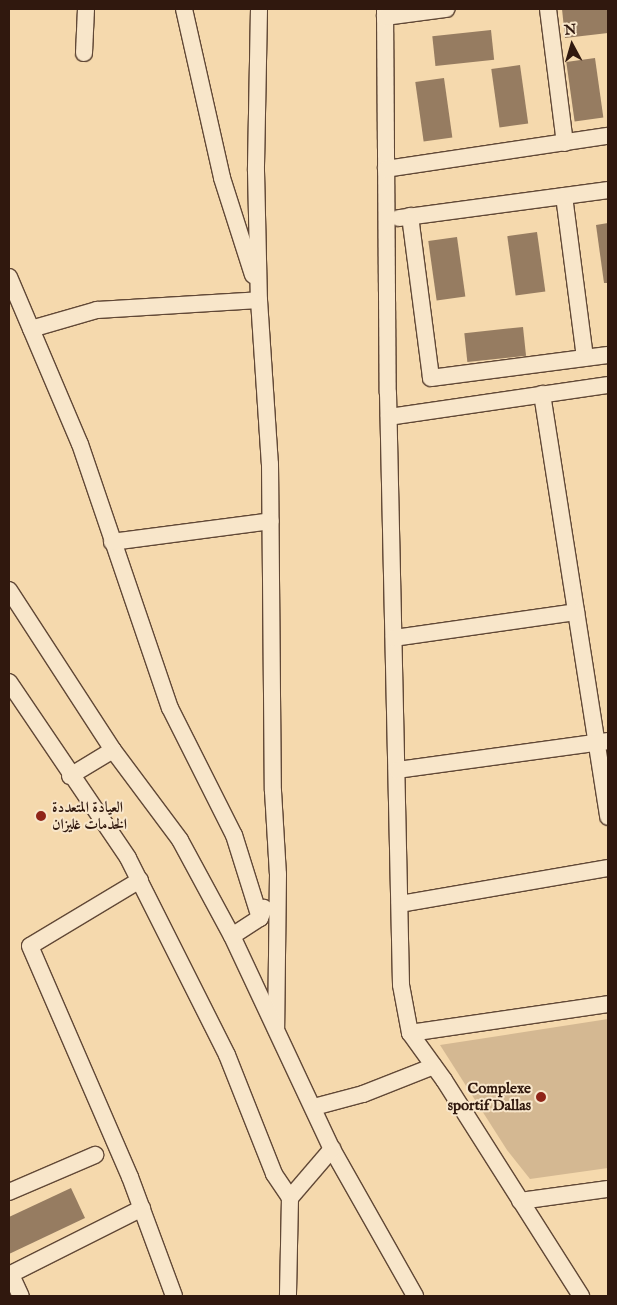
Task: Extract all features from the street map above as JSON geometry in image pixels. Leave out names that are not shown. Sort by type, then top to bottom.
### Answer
[{"type":"street","points":[[84,53],[86,9]]},
{"type":"street","points":[[184,9],[222,178],[259,295]]},
{"type":"street","points":[[259,9],[256,171],[259,295],[270,464],[273,791],[278,874],[276,1028]]},
{"type":"street","points":[[446,9],[385,13],[389,417],[401,985],[410,1032],[434,1066],[581,1296]]},
{"type":"street","points":[[548,9],[565,143]]},
{"type":"street","points":[[386,169],[608,136]]},
{"type":"street","points":[[386,219],[608,190]]},
{"type":"street","points":[[564,196],[586,358]]},
{"type":"street","points":[[410,216],[431,378],[608,355]]},
{"type":"street","points":[[9,277],[80,444],[170,708],[234,835],[260,918]]},
{"type":"street","points":[[32,328],[97,310],[259,295]]},
{"type":"street","points":[[389,417],[608,384]]},
{"type":"street","points":[[542,394],[576,612],[602,742],[608,817]]},
{"type":"street","points":[[112,542],[271,521]]},
{"type":"street","points":[[9,590],[113,750],[180,840],[232,936],[314,1107],[332,1149],[415,1296]]},
{"type":"street","points":[[394,638],[576,612]]},
{"type":"street","points":[[9,682],[140,880],[227,1055],[274,1174],[290,1198],[288,1296]]},
{"type":"street","points":[[397,770],[602,742]]},
{"type":"street","points":[[70,776],[113,750]]},
{"type":"street","points":[[400,904],[608,868]]},
{"type":"street","points":[[232,936],[260,918],[278,874]]},
{"type":"street","points":[[140,880],[30,946],[142,1208],[174,1296]]},
{"type":"street","points":[[410,1032],[608,1004]]},
{"type":"street","points":[[314,1107],[363,1094],[434,1066]]},
{"type":"street","points":[[290,1198],[332,1149]]},
{"type":"street","points":[[9,1192],[95,1155]]},
{"type":"street","points":[[520,1202],[608,1190]]},
{"type":"street","points":[[21,1296],[10,1275],[142,1208]]},
{"type":"shaded area","name":"Complexe sportif Dallas","points":[[608,1019],[608,1168],[530,1179],[507,1150],[440,1045]]},
{"type":"building","points":[[562,9],[608,9],[608,33],[565,38]]},
{"type":"building","points":[[491,30],[494,60],[435,66],[432,36]]},
{"type":"building","points":[[595,58],[603,117],[575,121],[566,62]]},
{"type":"building","points":[[520,65],[528,123],[499,127],[491,69]]},
{"type":"building","points":[[444,78],[452,137],[424,141],[415,82]]},
{"type":"building","points":[[608,223],[608,283],[604,283],[596,225]]},
{"type":"building","points":[[537,232],[545,291],[516,296],[507,236]]},
{"type":"building","points":[[457,237],[465,296],[437,300],[428,241]]},
{"type":"building","points":[[523,327],[526,356],[467,362],[464,333]]},
{"type":"building","points":[[71,1188],[85,1218],[9,1254],[9,1217]]},
{"type":"place","name":"العيادة المتعددة الخدمات غليزان","points":[[41,816]]},
{"type":"place","name":"Complexe sportif Dallas","points":[[541,1097]]}]
